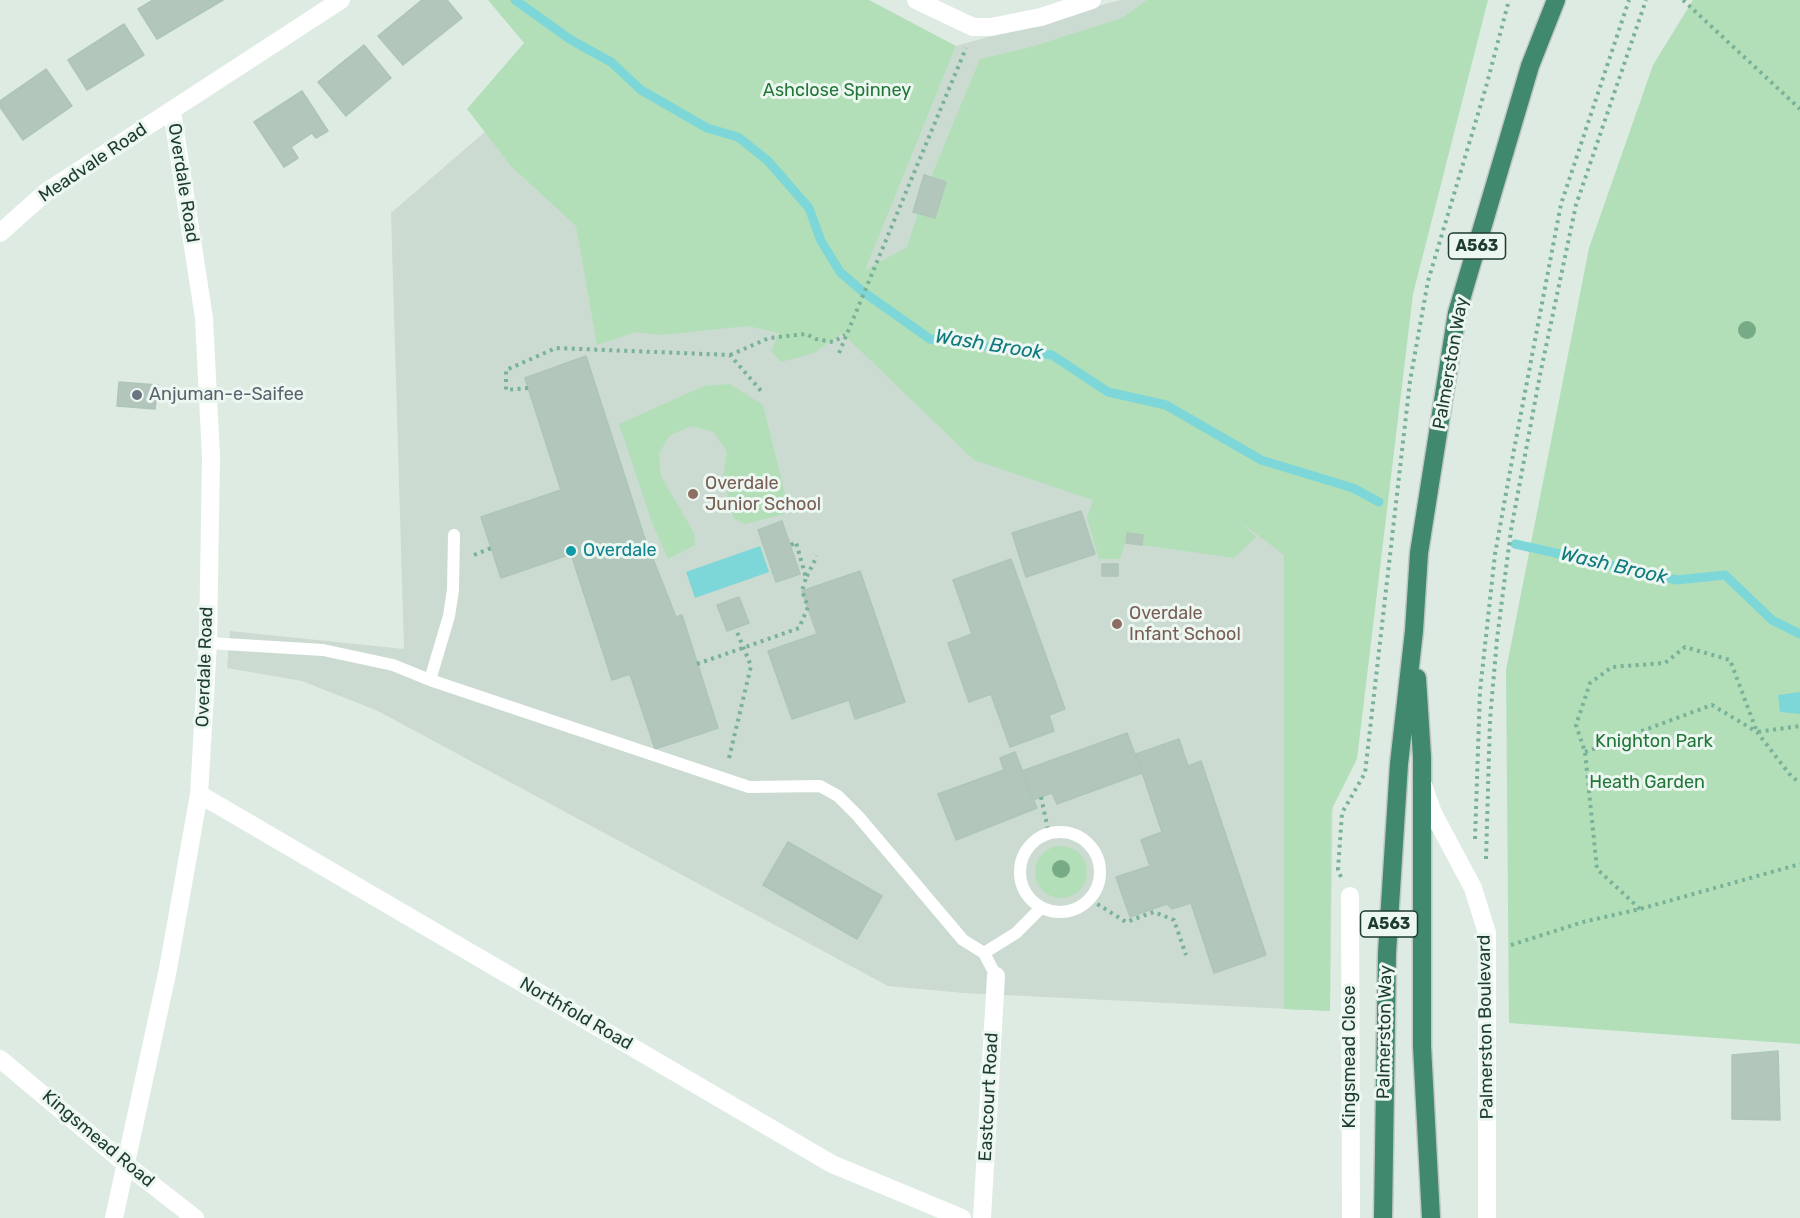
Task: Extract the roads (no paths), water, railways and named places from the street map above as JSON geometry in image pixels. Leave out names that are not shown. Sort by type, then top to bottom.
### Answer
[{"type":"highway","name":"Palmerston Way","points":[[1383,1218],[1387,953],[1398,764],[1414,632],[1421,539],[1457,313],[1530,66],[1556,0]]},
{"type":"highway","name":"Palmerston Way","points":[[1414,632],[1422,757],[1422,1046],[1431,1218]]},
{"type":"street","name":"Meadvale Road","points":[[0,233],[46,192],[341,0]]},
{"type":"street","points":[[916,0],[973,27],[991,27],[1041,17],[1092,0]]},
{"type":"street","name":"Overdale Road","points":[[114,1218],[168,969],[199,794],[207,643],[211,457],[204,318],[172,111]]},
{"type":"street","name":"Palmerston Boulevard","points":[[1421,778],[1433,813],[1473,888],[1487,933],[1487,1218]]},
{"type":"street","name":"Northfold Road","points":[[199,794],[832,1164],[962,1218]]},
{"type":"street","name":"Kingsmead Close","points":[[1350,896],[1351,1218]]},
{"type":"street","name":"Eastcourt Road","points":[[982,1218],[996,976]]},
{"type":"street","name":"Kingsmead Road","points":[[0,1059],[127,1165],[195,1218]]},
{"type":"lane","points":[[430,680],[449,616],[453,590],[454,535]]},
{"type":"lane","points":[[207,643],[323,650],[393,666],[749,787],[820,786],[838,796],[963,940],[984,953],[996,976]]},
{"type":"lane","points":[[1062,832],[1075,834],[1095,851],[1100,863],[1101,876],[1097,889],[1091,900],[1067,913],[1041,908],[1030,899],[1023,888],[1020,875],[1021,861],[1027,849],[1036,839],[1062,832]]},
{"type":"lane","points":[[984,953],[1016,933],[1041,908]]},
{"type":"water","points":[[760,546],[769,572],[695,598],[686,572]]},
{"type":"water","points":[[1800,692],[1800,714],[1780,712],[1778,695]]},
{"type":"waterway","name":"Wash Brook","points":[[515,0],[571,40],[611,62],[641,90],[707,128],[738,137],[768,161],[809,208],[821,241],[840,272],[862,291],[930,339],[1052,355],[1108,392],[1166,405],[1261,460],[1353,488],[1379,502]]},
{"type":"waterway","name":"Wash Brook","points":[[1515,544],[1677,580],[1725,575],[1772,620],[1800,634]]},
{"type":"place","name":"Anjuman-e-Saifee","points":[[137,395]]},
{"type":"place","name":"Overdale Junior School","points":[[693,494]]},
{"type":"place","name":"Overdale","points":[[571,551]]},
{"type":"place","name":"Overdale Infant School","points":[[1117,624]]},
{"type":"park label","name":"Ashclose Spinney","points":[[837,91]]},
{"type":"park label","name":"Knighton Park","points":[[1654,742]]},
{"type":"park label","name":"Heath Garden","points":[[1647,783]]}]
